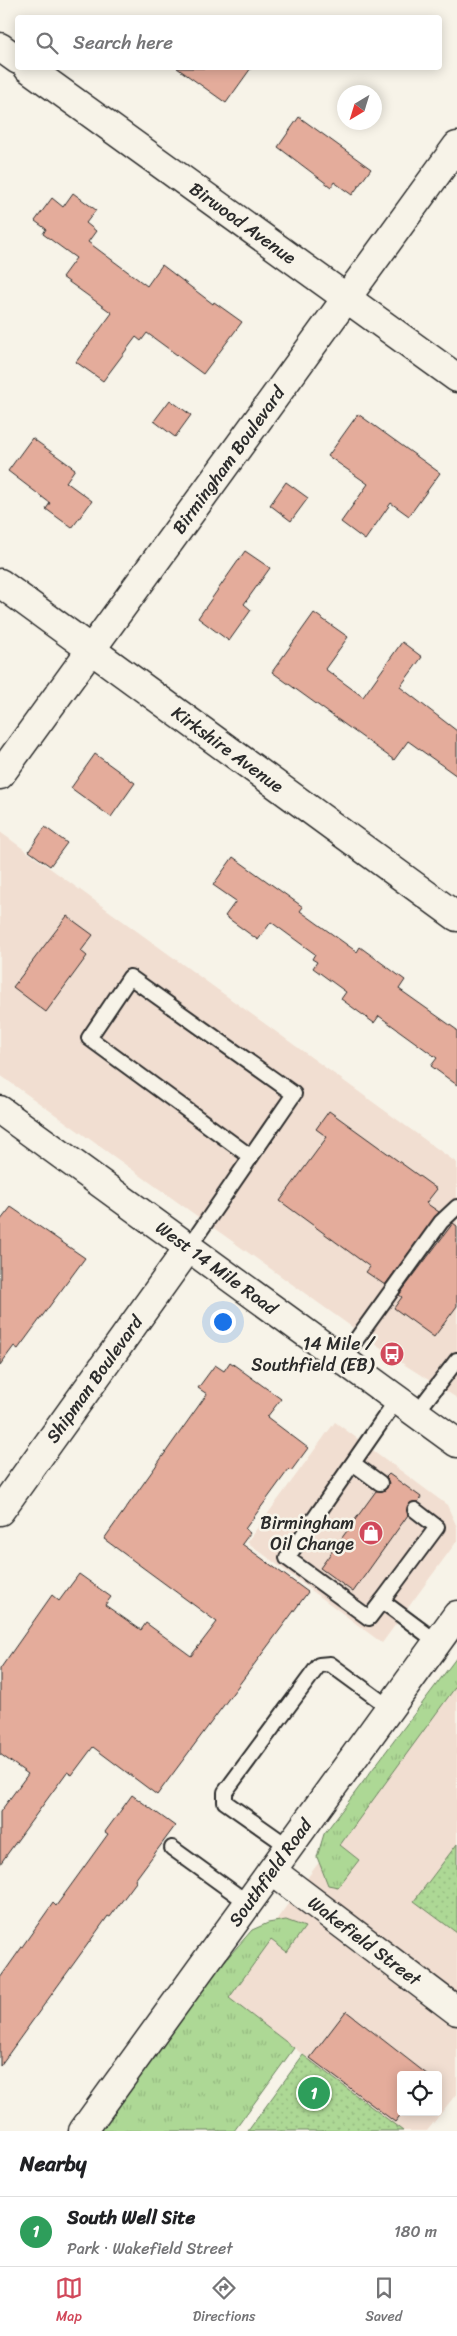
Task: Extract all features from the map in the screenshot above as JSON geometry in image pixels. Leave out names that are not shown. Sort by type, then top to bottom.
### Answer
[{"type":"street","points":[[0,47],[15,58]]},
{"type":"street","name":"Birwood Avenue","points":[[31,70],[457,378]]},
{"type":"street","name":"Birmingham Boulevard","points":[[0,774],[457,146]]},
{"type":"street","name":"Kirkshire Avenue","points":[[0,583],[457,917]]},
{"type":"street","name":"West 14 Mile Road","points":[[0,1110],[408,1405],[457,1443]]},
{"type":"street","name":"Shipman Boulevard","points":[[0,1511],[189,1247]]},
{"type":"street","name":"Southfield Road","points":[[83,2131],[457,1615]]},
{"type":"street","name":"Wakefield Street","points":[[272,1871],[457,2011]]},
{"type":"lane","points":[[189,1247],[251,1157],[294,1094],[130,977],[89,1038],[251,1157]]},
{"type":"lane","points":[[343,1358],[441,1222],[457,1207]]},
{"type":"lane","points":[[415,1510],[437,1527],[369,1618],[287,1558],[354,1464],[408,1405],[457,1360]]},
{"type":"lane","points":[[354,1464],[380,1484]]},
{"type":"lane","points":[[382,1601],[436,1642]]},
{"type":"lane","points":[[289,1847],[225,1802],[225,1792],[319,1665],[330,1664],[390,1708]]},
{"type":"lane","points":[[172,1848],[248,1903]]},
{"type":"shaded area","points":[[0,832],[457,1163],[457,1398],[405,1365],[0,1075]]},
{"type":"shaded area","points":[[335,1422],[447,1505],[457,1527],[457,1541],[382,1643],[247,1542]]},
{"type":"shaded area","points":[[457,1676],[457,2093],[442,2112],[442,2071],[397,2071],[397,2116],[439,2116],[427,2131],[403,2131],[222,1993]]},
{"type":"green space","points":[[457,1657],[457,1685],[340,1845],[359,1860],[338,1887],[328,1885],[317,1857],[324,1834]]},
{"type":"green space","points":[[457,1844],[457,1933],[414,1901]]},
{"type":"green space","points":[[286,1920],[305,1927],[287,1952],[271,1940],[229,1998],[294,2048],[234,2131],[100,2131],[209,1979],[252,1930],[268,1923]]},
{"type":"green space","points":[[303,2055],[403,2131],[248,2131]]},
{"type":"building","points":[[180,70],[250,70],[226,103]]},
{"type":"building","points":[[299,117],[371,169],[352,195],[334,182],[331,187],[278,147]]},
{"type":"building","points":[[73,193],[96,210],[86,223],[96,231],[88,242],[147,286],[162,265],[213,304],[214,302],[242,322],[203,374],[147,333],[141,341],[136,337],[103,381],[76,362],[112,313],[62,277],[76,258],[43,234],[46,229],[35,221],[52,198],[63,207]]},
{"type":"building","points":[[170,400],[191,415],[175,437],[154,421]]},
{"type":"building","points":[[358,414],[440,473],[409,516],[391,503],[365,540],[341,522],[368,484],[328,456]]},
{"type":"building","points":[[32,438],[75,469],[66,482],[92,501],[72,528],[46,509],[50,503],[8,471]]},
{"type":"building","points":[[286,482],[308,498],[291,521],[270,505]]},
{"type":"building","points":[[245,551],[270,568],[244,604],[251,610],[229,641],[198,618]]},
{"type":"building","points":[[314,613],[348,637],[325,669],[363,697],[402,642],[422,657],[400,687],[457,731],[457,776],[408,741],[394,760],[272,672]]},
{"type":"building","points":[[95,754],[135,783],[111,817],[71,788]]},
{"type":"building","points":[[45,827],[67,843],[50,866],[29,851]]},
{"type":"building","points":[[233,857],[303,907],[300,911],[357,952],[360,947],[405,980],[399,989],[457,1030],[457,1085],[431,1066],[437,1058],[379,1016],[374,1023],[341,999],[346,992],[313,968],[317,962],[312,959],[315,954],[271,922],[258,940],[225,916],[236,901],[213,885]]},
{"type":"building","points":[[67,916],[93,935],[81,951],[87,956],[46,1012],[13,987]]},
{"type":"building","points":[[329,1111],[437,1189],[426,1203],[439,1212],[385,1285],[366,1272],[370,1267],[280,1201],[327,1137],[316,1129]]},
{"type":"building","points":[[11,1207],[85,1258],[18,1349],[14,1346],[0,1365],[0,1221]]},
{"type":"building","points":[[453,1223],[457,1226],[457,1306],[434,1337],[394,1308],[402,1297],[399,1295]]},
{"type":"building","points":[[230,1362],[281,1399],[267,1417],[308,1448],[291,1471],[289,1469],[245,1529],[250,1533],[242,1544],[308,1592],[157,1795],[93,1747],[72,1775],[67,1772],[0,1864],[0,1812],[28,1774],[0,1754],[0,1669],[52,1595],[59,1601],[79,1574],[111,1597],[105,1605],[141,1630],[146,1623],[191,1656],[217,1622],[104,1539],[207,1394],[198,1388],[215,1365],[224,1371]]},
{"type":"building","name":"Birmingham Oil Change","points":[[389,1474],[421,1497],[418,1502],[412,1502],[408,1505],[408,1515],[353,1592],[320,1568],[376,1491],[383,1491],[387,1488],[389,1483],[386,1477]]},
{"type":"building","points":[[132,1795],[175,1826],[0,2066],[0,1978],[53,1903],[56,1906],[108,1834],[105,1832]]},
{"type":"building","points":[[346,2011],[423,2071],[397,2071],[397,2116],[400,2116],[395,2122],[310,2058]]},
{"type":"place","name":"14 Mile / Southfield (EB)","points":[[392,1354]]},
{"type":"place","name":"Birmingham Oil Change","points":[[371,1533]]},
{"type":"place","name":"South Well Site","points":[[314,2093]]}]
